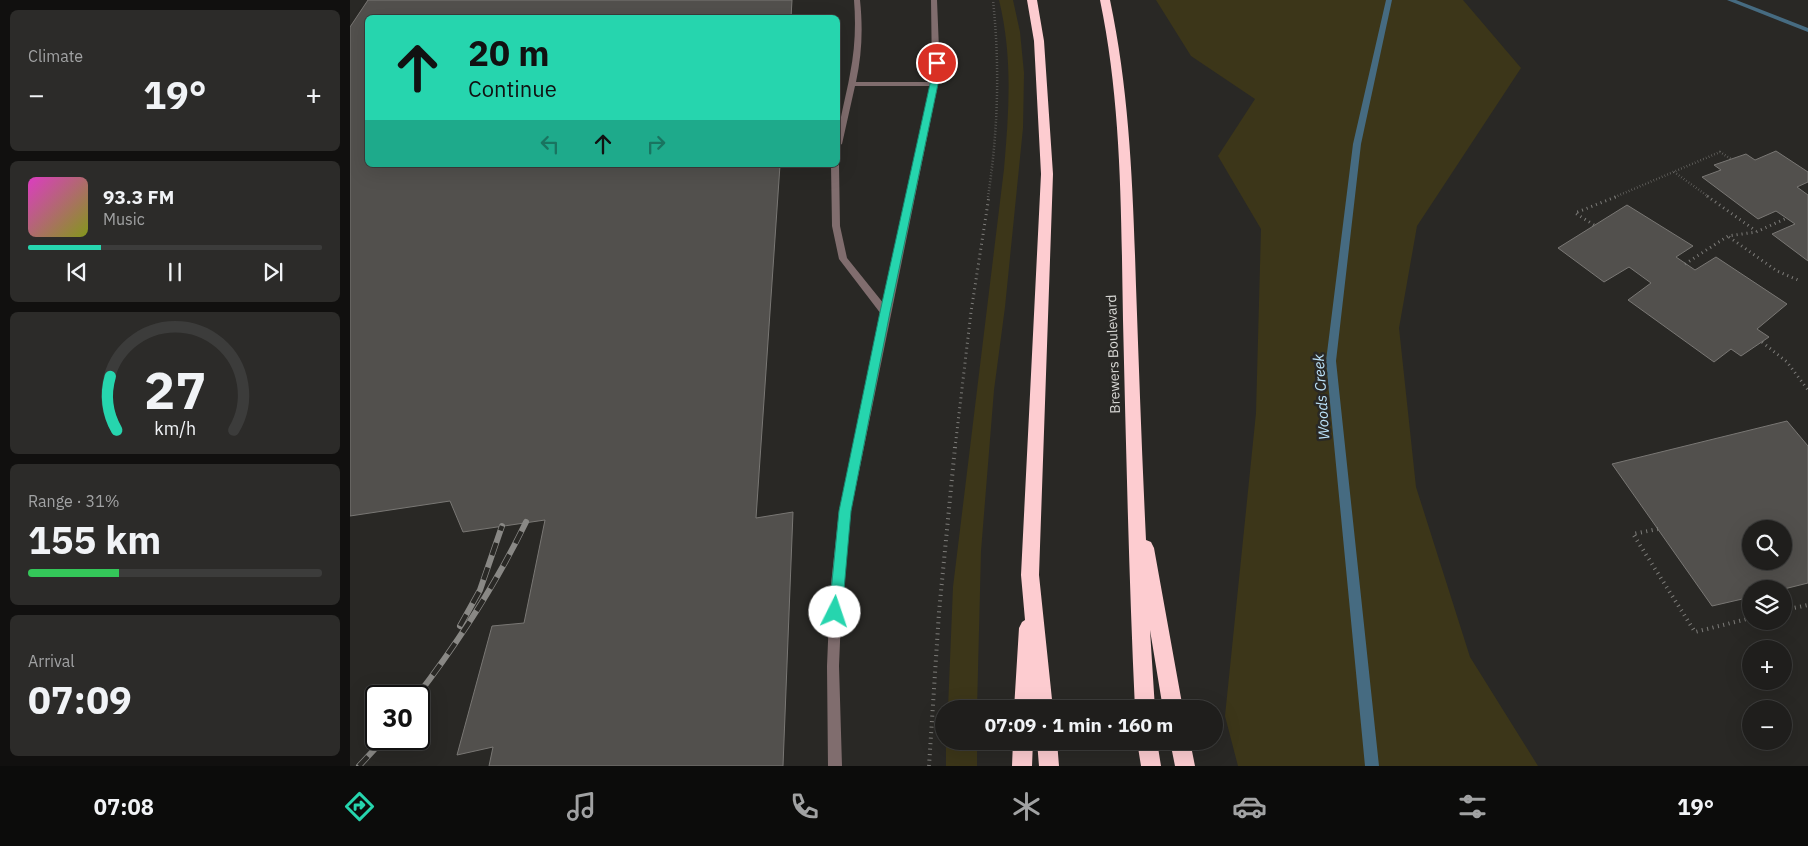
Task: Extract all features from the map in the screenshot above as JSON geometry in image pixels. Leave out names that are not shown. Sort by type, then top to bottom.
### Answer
[{"type":"highway","points":[[1024,700],[1047,174],[1039,41],[1032,0]]},
{"type":"highway","name":"Brewers Boulevard","points":[[1105,0],[1115,41],[1125,144],[1135,492],[1145,700]]},
{"type":"highway","points":[[1135,492],[1171,700]]},
{"type":"highway","points":[[1030,574],[1043,700]]},
{"type":"highway","points":[[1022,766],[1023,750]]},
{"type":"highway","points":[[1048,750],[1049,766]]},
{"type":"highway","points":[[1148,750],[1151,766]]},
{"type":"highway","points":[[1182,750],[1185,766]]},
{"type":"street","points":[[840,135],[858,54],[860,30],[856,0]]},
{"type":"street","points":[[836,766],[833,666],[836,593],[845,511],[934,84],[937,53],[934,0]]},
{"type":"street","points":[[851,84],[934,84]]},
{"type":"street","points":[[836,167],[836,226],[843,259],[885,312]]},
{"type":"path","points":[[929,766],[937,626],[965,356],[995,152],[1000,95],[993,0]]},
{"type":"path","points":[[1594,225],[1575,213],[1593,204],[1636,189],[1720,152],[1731,159]]},
{"type":"path","points":[[1674,172],[1756,232]]},
{"type":"path","points":[[1686,264],[1728,236],[1756,232],[1787,218]]},
{"type":"path","points":[[1728,236],[1777,271],[1798,280]]},
{"type":"path","points":[[1762,342],[1787,362],[1808,390]]},
{"type":"path","points":[[1658,528],[1634,534],[1695,632],[1742,620]]},
{"type":"path","points":[[1792,608],[1808,605]]},
{"type":"shaded area","points":[[999,0],[1013,0],[1020,32],[1024,73],[1023,128],[1005,307],[994,390],[981,551],[977,700],[948,700],[953,587],[1006,147],[1009,84]]},
{"type":"shaded area","points":[[1156,0],[1463,0],[1521,68],[1417,226],[1399,328],[1416,487],[1470,657],[1538,766],[1238,766],[1225,716],[1256,413],[1261,229],[1218,156],[1255,99],[1191,56]]},
{"type":"shaded area","points":[[946,750],[977,750],[977,766],[946,766]]},
{"type":"building","points":[[368,0],[792,0],[791,15],[365,15],[365,167],[780,167],[756,518],[793,512],[783,766],[489,766],[493,747],[457,755],[492,626],[524,623],[545,520],[463,532],[450,501],[350,516],[350,27]]},
{"type":"building","points":[[1776,151],[1808,172],[1808,182],[1797,187],[1808,195],[1808,261],[1772,234],[1795,224],[1776,211],[1758,219],[1702,177],[1721,170],[1714,165],[1746,154],[1755,160]]},
{"type":"building","points":[[1627,205],[1693,246],[1676,257],[1695,270],[1716,257],[1787,304],[1757,329],[1769,337],[1741,356],[1731,349],[1714,362],[1628,300],[1651,283],[1629,267],[1604,282],[1558,248]]},
{"type":"building","points":[[1787,421],[1808,446],[1808,583],[1792,587],[1792,580],[1742,580],[1742,599],[1712,606],[1612,464]]},
{"type":"waterway","name":"Woods Creek","points":[[1372,766],[1331,361],[1357,144],[1389,0]]},
{"type":"waterway","name":"Woods Creek","points":[[1730,0],[1808,30]]},
{"type":"railway","points":[[425,685],[476,612],[526,522]]},
{"type":"railway","points":[[460,626],[480,590],[502,526]]},
{"type":"railway","points":[[359,766],[374,750]]},
{"type":"route","points":[[835,612],[845,511],[937,63]]}]
